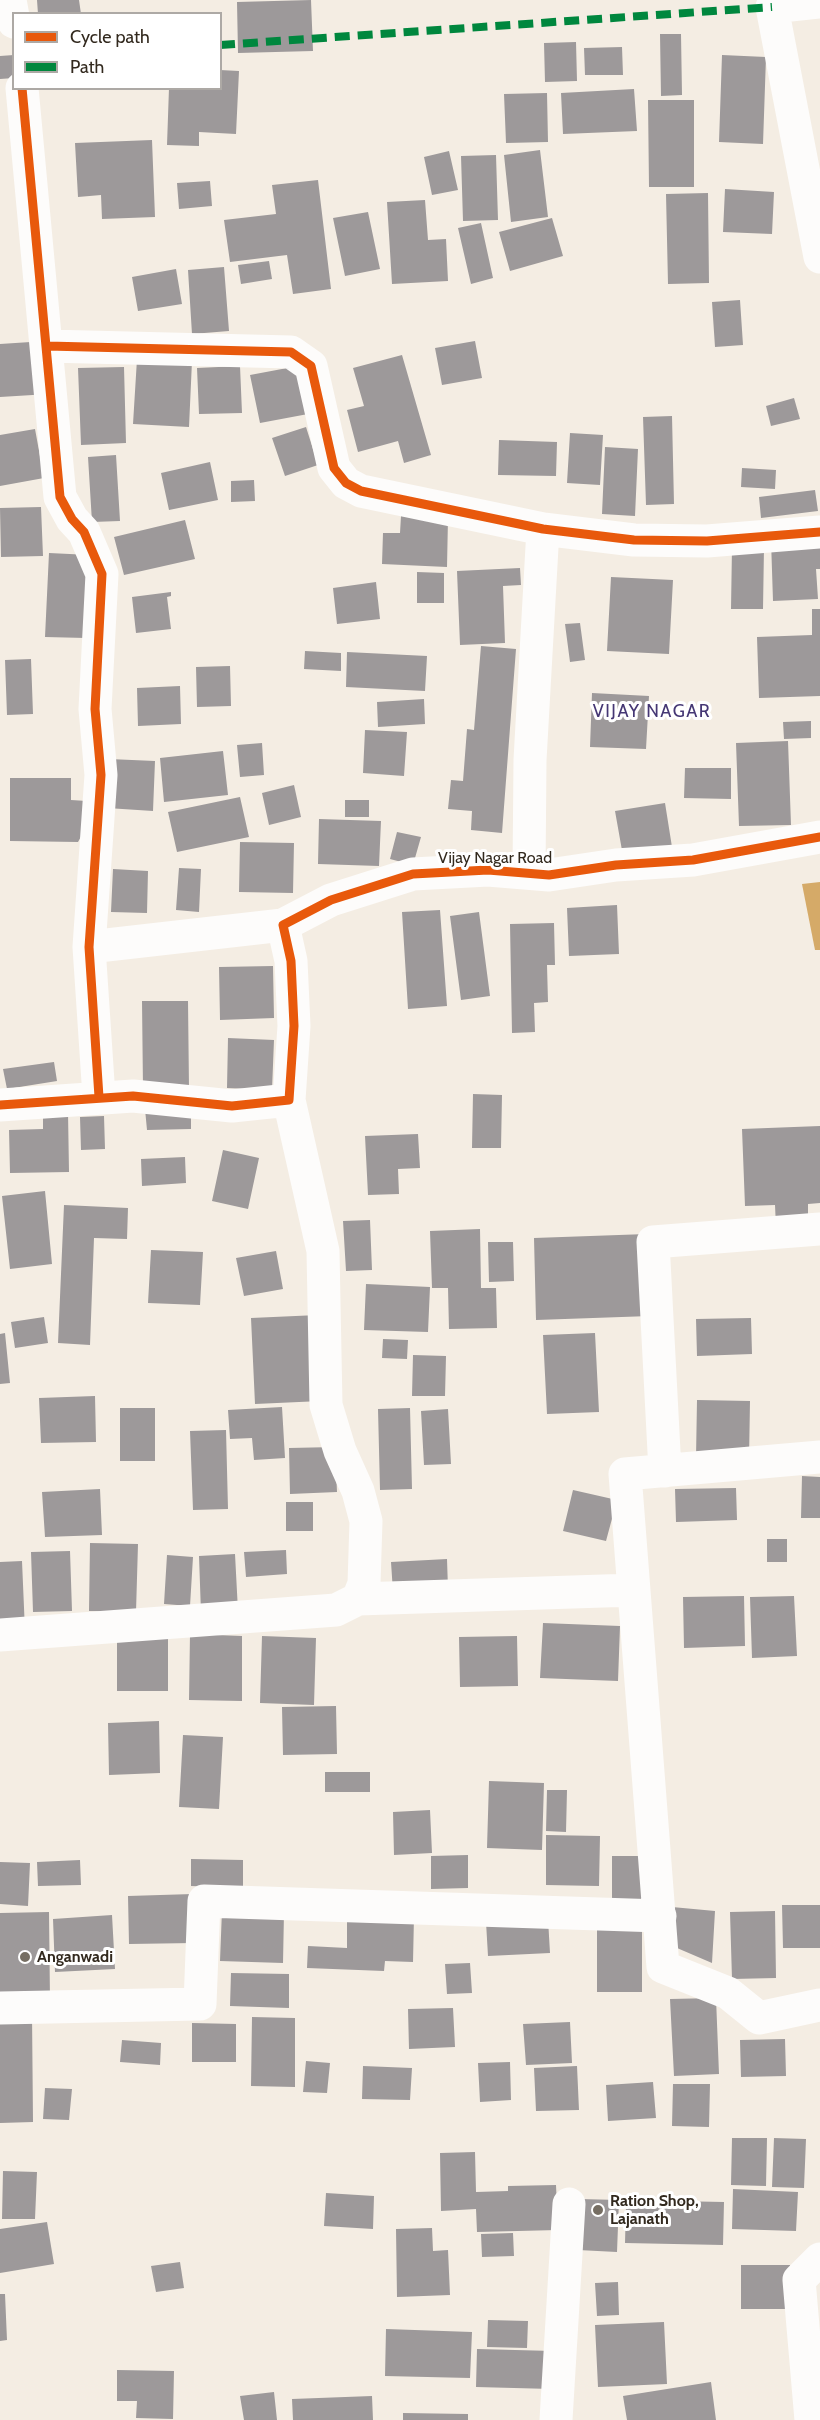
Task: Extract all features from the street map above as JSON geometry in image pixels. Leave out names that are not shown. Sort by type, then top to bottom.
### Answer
[{"type":"street","points":[[820,2],[772,7],[820,257]]},
{"type":"street","points":[[22,90],[60,497],[72,519],[84,532],[102,574],[95,709],[101,775],[89,947],[99,1097]]},
{"type":"street","points":[[47,346],[291,352],[311,366],[334,468],[346,483],[361,491],[543,529],[634,540],[707,541],[820,532]]},
{"type":"street","points":[[529,873],[530,760],[543,529]]},
{"type":"street","name":"Vijay Nagar Road","points":[[283,925],[332,900],[413,874],[488,870],[549,875],[616,865],[693,860],[820,837]]},
{"type":"street","points":[[89,947],[283,925],[291,961],[294,1026],[288,1100],[323,1251],[326,1405],[340,1451],[358,1491],[366,1521],[364,1584],[358,1599]]},
{"type":"street","points":[[0,1105],[133,1096],[232,1106],[288,1100]]},
{"type":"street","points":[[665,1471],[653,1242],[820,1229]]},
{"type":"street","points":[[820,1457],[625,1474],[663,1967],[728,1993],[759,2019],[820,2006]]},
{"type":"street","points":[[0,1635],[336,1610],[358,1599],[634,1590]]},
{"type":"street","points":[[0,2008],[200,2004],[204,1901],[660,1916]]},
{"type":"street","points":[[556,2420],[568,2204]]},
{"type":"street","points":[[811,2420],[799,2280],[820,2259]]},
{"type":"shaded area","points":[[820,882],[820,950],[815,950],[802,884]]},
{"type":"building","points":[[37,0],[79,0],[81,12],[38,12]]},
{"type":"building","points":[[311,0],[313,51],[238,53],[237,2]]},
{"type":"building","points":[[660,34],[681,34],[682,95],[661,96]]},
{"type":"building","points":[[576,42],[577,81],[545,82],[544,43]]},
{"type":"building","points":[[622,47],[623,75],[585,75],[584,48]]},
{"type":"building","points":[[12,55],[12,78],[0,79],[0,56]]},
{"type":"building","points":[[722,55],[766,57],[763,144],[719,142]]},
{"type":"building","points":[[222,70],[239,71],[236,134],[199,132],[199,146],[167,145],[169,90],[222,90]]},
{"type":"building","points":[[634,89],[637,131],[563,134],[561,93]]},
{"type":"building","points":[[547,93],[548,142],[506,143],[504,94]]},
{"type":"building","points":[[648,100],[694,100],[694,187],[649,187]]},
{"type":"building","points":[[152,140],[155,217],[102,219],[101,195],[78,197],[75,143]]},
{"type":"building","points":[[540,150],[548,217],[511,222],[504,155]]},
{"type":"building","points":[[449,151],[458,190],[432,195],[424,157]]},
{"type":"building","points":[[496,155],[498,220],[463,221],[461,156]]},
{"type":"building","points":[[318,180],[331,289],[293,294],[287,255],[230,262],[224,220],[276,214],[272,185]]},
{"type":"building","points":[[210,181],[212,206],[179,209],[177,183]]},
{"type":"building","points":[[725,189],[774,192],[772,234],[723,232]]},
{"type":"building","points":[[708,193],[709,283],[668,284],[666,194]]},
{"type":"building","points":[[425,200],[428,240],[446,239],[448,281],[392,284],[387,202]]},
{"type":"building","points":[[368,212],[380,269],[345,276],[333,218]]},
{"type":"building","points":[[552,218],[563,256],[510,271],[499,232]]},
{"type":"building","points":[[481,223],[493,278],[471,284],[458,228]]},
{"type":"building","points":[[269,261],[272,279],[241,284],[238,265]]},
{"type":"building","points":[[224,267],[229,331],[192,334],[188,270]]},
{"type":"building","points":[[176,269],[182,304],[138,311],[132,277]]},
{"type":"building","points":[[740,300],[743,345],[715,347],[712,302]]},
{"type":"building","points":[[46,341],[49,394],[0,397],[0,344]]},
{"type":"building","points":[[475,341],[482,378],[442,385],[435,348]]},
{"type":"building","points":[[402,355],[431,455],[404,463],[398,441],[358,452],[347,410],[364,406],[353,368]]},
{"type":"building","points":[[137,359],[192,361],[189,427],[133,424]]},
{"type":"building","points":[[240,366],[242,413],[199,414],[197,368]]},
{"type":"building","points":[[298,366],[308,414],[260,423],[250,375]]},
{"type":"building","points":[[124,367],[126,443],[81,445],[78,368]]},
{"type":"building","points":[[794,398],[800,419],[771,426],[766,406]]},
{"type":"building","points":[[672,416],[674,504],[646,505],[643,417]]},
{"type":"building","points":[[306,427],[318,465],[285,476],[272,438]]},
{"type":"building","points":[[35,429],[44,478],[0,486],[0,435]]},
{"type":"building","points":[[570,433],[603,435],[600,485],[567,483]]},
{"type":"building","points":[[499,440],[557,442],[556,476],[498,475]]},
{"type":"building","points":[[605,447],[638,449],[635,516],[602,514]]},
{"type":"building","points":[[116,455],[120,521],[92,522],[88,457]]},
{"type":"building","points":[[210,462],[218,500],[169,510],[161,473]]},
{"type":"building","points":[[742,468],[776,470],[775,489],[741,487]]},
{"type":"building","points":[[254,480],[255,501],[231,502],[231,481]]},
{"type":"building","points":[[815,490],[818,511],[761,518],[759,497]]},
{"type":"building","points":[[41,507],[43,556],[1,557],[0,508]]},
{"type":"building","points":[[401,516],[448,518],[447,567],[382,564],[383,533],[400,533]]},
{"type":"building","points":[[185,520],[195,559],[124,575],[114,537]]},
{"type":"building","points":[[820,538],[820,569],[816,569],[818,599],[773,601],[771,540]]},
{"type":"building","points":[[732,547],[764,547],[763,609],[731,609]]},
{"type":"building","points":[[49,553],[90,555],[86,638],[45,637]]},
{"type":"building","points":[[520,568],[521,585],[503,586],[505,643],[460,645],[457,571]]},
{"type":"building","points":[[417,572],[444,573],[444,603],[417,603]]},
{"type":"building","points":[[611,577],[673,580],[669,654],[607,651]]},
{"type":"building","points":[[376,582],[380,619],[337,624],[333,588]]},
{"type":"building","points":[[171,592],[171,596],[167,597],[171,629],[136,633],[132,597]]},
{"type":"building","points":[[812,609],[820,609],[820,696],[759,698],[757,637],[812,635]]},
{"type":"building","points":[[580,623],[585,660],[570,662],[565,624]]},
{"type":"building","points":[[481,646],[516,649],[502,833],[471,830],[472,811],[448,809],[451,780],[463,781],[467,729],[474,730]]},
{"type":"building","points":[[305,651],[341,653],[341,671],[304,669]]},
{"type":"building","points":[[347,652],[427,656],[425,691],[346,687]]},
{"type":"building","points":[[31,659],[33,714],[7,715],[5,660]]},
{"type":"building","points":[[230,666],[231,706],[197,707],[196,667]]},
{"type":"building","points":[[180,686],[181,724],[138,726],[137,688]]},
{"type":"building","points":[[592,693],[649,696],[646,749],[590,747]]},
{"type":"building","points":[[424,699],[425,724],[378,727],[377,702]]},
{"type":"building","points":[[811,721],[811,738],[784,739],[783,722]]},
{"type":"building","points":[[365,730],[407,732],[404,776],[363,773]]},
{"type":"building","points":[[788,741],[791,825],[739,826],[736,743]]},
{"type":"building","points":[[262,743],[264,775],[240,777],[237,745]]},
{"type":"building","points":[[223,751],[228,795],[164,802],[160,758]]},
{"type":"building","points":[[109,759],[155,761],[153,811],[107,808]]},
{"type":"building","points":[[685,768],[731,768],[731,799],[684,798]]},
{"type":"building","points":[[10,778],[71,778],[71,800],[87,801],[88,824],[78,842],[10,841]]},
{"type":"building","points":[[294,785],[301,817],[269,825],[262,793]]},
{"type":"building","points":[[240,797],[249,837],[177,852],[168,812]]},
{"type":"building","points":[[345,800],[369,800],[369,817],[345,817]]},
{"type":"building","points":[[665,803],[672,847],[623,856],[615,811]]},
{"type":"building","points":[[319,819],[381,821],[379,866],[318,864]]},
{"type":"building","points":[[397,832],[421,837],[413,865],[390,859]]},
{"type":"building","points":[[240,842],[294,843],[293,893],[239,892]]},
{"type":"building","points":[[179,868],[201,869],[199,912],[176,910]]},
{"type":"building","points":[[113,869],[148,871],[147,913],[111,912]]},
{"type":"building","points":[[617,905],[619,954],[569,956],[567,908]]},
{"type":"building","points":[[440,910],[447,1006],[408,1009],[402,912]]},
{"type":"building","points":[[479,912],[490,996],[461,1000],[450,916]]},
{"type":"building","points":[[554,923],[555,965],[547,965],[548,1002],[534,1003],[535,1032],[512,1033],[510,924]]},
{"type":"building","points":[[273,966],[274,1018],[220,1020],[219,967]]},
{"type":"building","points":[[142,1001],[188,1001],[189,1089],[143,1089]]},
{"type":"building","points":[[228,1038],[274,1040],[272,1090],[227,1088]]},
{"type":"building","points":[[54,1062],[57,1081],[7,1089],[3,1069]]},
{"type":"building","points":[[473,1094],[502,1095],[501,1148],[472,1148]]},
{"type":"building","points":[[191,1107],[191,1129],[147,1130],[145,1109]]},
{"type":"building","points":[[68,1112],[69,1172],[10,1173],[9,1130],[43,1129],[43,1113]]},
{"type":"building","points":[[104,1116],[105,1149],[81,1150],[80,1117]]},
{"type":"building","points":[[820,1126],[820,1203],[808,1204],[808,1225],[776,1227],[775,1205],[745,1206],[742,1129]]},
{"type":"building","points":[[418,1134],[420,1168],[398,1169],[399,1194],[368,1195],[365,1136]]},
{"type":"building","points":[[223,1150],[259,1158],[248,1209],[212,1201]]},
{"type":"building","points":[[185,1157],[186,1183],[142,1186],[141,1159]]},
{"type":"building","points":[[45,1191],[52,1264],[10,1269],[2,1196]]},
{"type":"building","points":[[64,1205],[128,1208],[127,1239],[94,1238],[90,1345],[58,1343]]},
{"type":"building","points":[[370,1220],[372,1270],[346,1271],[343,1221]]},
{"type":"building","points":[[480,1229],[481,1288],[496,1288],[497,1328],[449,1329],[448,1288],[432,1288],[430,1231]]},
{"type":"building","points":[[647,1234],[650,1316],[536,1320],[534,1238]]},
{"type":"building","points":[[488,1242],[513,1242],[514,1281],[489,1282]]},
{"type":"building","points":[[151,1250],[203,1252],[200,1305],[148,1303]]},
{"type":"building","points":[[276,1251],[283,1289],[244,1296],[236,1258]]},
{"type":"building","points":[[366,1284],[430,1287],[428,1332],[364,1330]]},
{"type":"building","points":[[318,1315],[321,1401],[255,1404],[251,1318]]},
{"type":"building","points":[[44,1317],[48,1343],[15,1348],[11,1322]]},
{"type":"building","points":[[751,1318],[752,1354],[697,1356],[696,1319]]},
{"type":"building","points":[[5,1333],[10,1383],[0,1384],[0,1334]]},
{"type":"building","points":[[595,1333],[599,1412],[547,1414],[543,1335]]},
{"type":"building","points":[[383,1339],[408,1340],[407,1359],[382,1358]]},
{"type":"building","points":[[413,1355],[446,1356],[445,1396],[412,1396]]},
{"type":"building","points":[[95,1396],[96,1442],[41,1443],[39,1398]]},
{"type":"building","points":[[697,1400],[750,1401],[749,1460],[696,1458]]},
{"type":"building","points":[[282,1407],[285,1458],[254,1460],[252,1438],[230,1439],[228,1410]]},
{"type":"building","points":[[120,1408],[155,1408],[155,1461],[120,1461]]},
{"type":"building","points":[[410,1408],[412,1489],[380,1490],[378,1409]]},
{"type":"building","points":[[448,1409],[451,1464],[424,1465],[421,1411]]},
{"type":"building","points":[[226,1430],[228,1509],[193,1510],[190,1431]]},
{"type":"building","points":[[335,1447],[337,1492],[290,1494],[289,1448]]},
{"type":"building","points":[[802,1476],[820,1477],[820,1518],[801,1518]]},
{"type":"building","points":[[736,1488],[737,1520],[676,1522],[675,1489]]},
{"type":"building","points":[[100,1489],[102,1535],[45,1537],[42,1492]]},
{"type":"building","points":[[573,1490],[617,1500],[606,1541],[563,1531]]},
{"type":"building","points":[[286,1502],[313,1502],[313,1531],[286,1531]]},
{"type":"building","points":[[767,1539],[787,1539],[787,1562],[767,1562]]},
{"type":"building","points":[[90,1543],[138,1544],[136,1612],[89,1611]]},
{"type":"building","points":[[286,1550],[287,1574],[246,1577],[244,1552]]},
{"type":"building","points":[[70,1551],[72,1611],[33,1612],[31,1552]]},
{"type":"building","points":[[235,1554],[238,1611],[201,1613],[199,1556]]},
{"type":"building","points":[[167,1555],[193,1557],[190,1606],[164,1604]]},
{"type":"building","points":[[447,1559],[448,1589],[393,1592],[391,1562]]},
{"type":"building","points":[[22,1561],[25,1631],[0,1632],[0,1562]]},
{"type":"building","points":[[744,1596],[745,1646],[684,1648],[683,1597]]},
{"type":"building","points":[[794,1596],[797,1656],[752,1658],[750,1597]]},
{"type":"building","points":[[543,1623],[620,1626],[618,1681],[540,1678]]},
{"type":"building","points":[[190,1634],[242,1636],[242,1701],[189,1700]]},
{"type":"building","points":[[262,1636],[316,1638],[314,1705],[260,1703]]},
{"type":"building","points":[[517,1636],[518,1686],[460,1687],[459,1637]]},
{"type":"building","points":[[117,1638],[168,1638],[168,1691],[117,1691]]},
{"type":"building","points":[[336,1706],[337,1754],[283,1755],[282,1707]]},
{"type":"building","points":[[159,1721],[160,1773],[109,1775],[108,1723]]},
{"type":"building","points":[[183,1735],[223,1737],[219,1809],[179,1807]]},
{"type":"building","points":[[325,1772],[370,1772],[370,1792],[325,1792]]},
{"type":"building","points":[[489,1781],[544,1783],[542,1850],[487,1848]]},
{"type":"building","points":[[547,1790],[567,1790],[566,1832],[546,1831]]},
{"type":"building","points":[[430,1810],[432,1853],[394,1855],[393,1812]]},
{"type":"building","points":[[546,1835],[600,1836],[599,1886],[546,1885]]},
{"type":"building","points":[[468,1855],[468,1888],[431,1889],[431,1856]]},
{"type":"building","points":[[612,1856],[652,1856],[652,1899],[612,1899]]},
{"type":"building","points":[[191,1859],[243,1860],[243,1888],[191,1886]]},
{"type":"building","points":[[80,1860],[81,1885],[38,1886],[37,1862]]},
{"type":"building","points":[[0,1862],[30,1863],[28,1906],[0,1904]]},
{"type":"building","points":[[193,1894],[194,1943],[129,1944],[128,1896]]},
{"type":"building","points":[[782,1905],[820,1905],[820,1948],[783,1948]]},
{"type":"building","points":[[672,1907],[715,1911],[712,1963],[677,1948]]},
{"type":"building","points":[[222,1910],[284,1912],[283,1963],[220,1961]]},
{"type":"building","points":[[775,1911],[776,1978],[732,1979],[730,1912]]},
{"type":"building","name":"Anganwadi","points":[[49,1912],[50,2001],[0,2001],[0,1913]]},
{"type":"building","points":[[347,1914],[414,1916],[413,1962],[385,1961],[384,1971],[307,1968],[308,1946],[347,1948]]},
{"type":"building","points":[[112,1915],[115,1969],[55,1972],[53,1919]]},
{"type":"building","points":[[548,1919],[550,1953],[488,1956],[486,1922]]},
{"type":"building","points":[[597,1924],[642,1924],[642,1992],[597,1992]]},
{"type":"building","points":[[470,1963],[472,1993],[447,1994],[445,1964]]},
{"type":"building","points":[[231,1973],[289,1974],[289,2008],[230,2006]]},
{"type":"building","points":[[716,1998],[719,2074],[674,2076],[670,1999]]},
{"type":"building","points":[[453,2008],[455,2047],[409,2049],[408,2009]]},
{"type":"building","points":[[0,2013],[32,2013],[33,2122],[0,2123]]},
{"type":"building","points":[[252,2017],[295,2018],[295,2087],[251,2086]]},
{"type":"building","points":[[570,2022],[572,2063],[526,2065],[523,2024]]},
{"type":"building","points":[[192,2023],[236,2024],[236,2062],[192,2062]]},
{"type":"building","points":[[785,2039],[786,2076],[741,2077],[740,2040]]},
{"type":"building","points":[[122,2040],[161,2043],[160,2065],[120,2062]]},
{"type":"building","points":[[306,2061],[330,2063],[327,2093],[303,2092]]},
{"type":"building","points":[[510,2062],[511,2100],[480,2102],[478,2063]]},
{"type":"building","points":[[363,2066],[412,2068],[410,2100],[362,2099]]},
{"type":"building","points":[[577,2066],[579,2110],[536,2111],[534,2068]]},
{"type":"building","points":[[653,2082],[656,2118],[608,2121],[606,2085]]},
{"type":"building","points":[[673,2084],[710,2084],[709,2127],[672,2126]]},
{"type":"building","points":[[45,2088],[72,2089],[69,2120],[43,2119]]},
{"type":"building","points":[[732,2138],[767,2138],[766,2186],[731,2185]]},
{"type":"building","points":[[774,2138],[806,2139],[804,2188],[772,2187]]},
{"type":"building","points":[[475,2152],[476,2192],[508,2191],[508,2186],[556,2185],[558,2230],[477,2232],[476,2209],[441,2211],[440,2153]]},
{"type":"building","points":[[3,2171],[37,2172],[35,2219],[2,2219]]},
{"type":"building","points":[[733,2189],[798,2192],[796,2231],[732,2229]]},
{"type":"building","points":[[326,2193],[374,2196],[373,2229],[324,2226]]},
{"type":"building","points":[[579,2199],[619,2200],[617,2252],[578,2250]]},
{"type":"building","points":[[674,2201],[724,2202],[723,2245],[625,2243],[626,2205],[674,2207]]},
{"type":"building","points":[[47,2222],[54,2264],[0,2273],[0,2229]]},
{"type":"building","points":[[432,2228],[433,2251],[448,2250],[450,2295],[397,2297],[396,2229]]},
{"type":"building","points":[[513,2233],[514,2256],[482,2257],[481,2234]]},
{"type":"building","points":[[180,2262],[184,2288],[156,2292],[151,2266]]},
{"type":"building","points":[[741,2265],[790,2265],[790,2309],[741,2309]]},
{"type":"building","points":[[618,2282],[619,2315],[597,2316],[595,2283]]},
{"type":"building","points":[[0,2294],[5,2294],[7,2340],[0,2341]]},
{"type":"building","points":[[488,2320],[528,2321],[527,2348],[487,2347]]},
{"type":"building","points":[[664,2322],[667,2384],[598,2387],[595,2325]]},
{"type":"building","points":[[386,2329],[472,2332],[470,2378],[385,2376]]},
{"type":"building","points":[[477,2349],[553,2351],[552,2389],[476,2387]]},
{"type":"building","points":[[117,2370],[174,2371],[173,2419],[136,2418],[137,2401],[117,2401]]},
{"type":"building","points":[[711,2382],[716,2420],[627,2420],[623,2396]]},
{"type":"building","points":[[274,2392],[277,2420],[244,2420],[240,2396]]},
{"type":"building","points":[[372,2396],[373,2420],[293,2420],[292,2399]]},
{"type":"building","points":[[403,2413],[468,2414],[468,2420],[403,2420]]},
{"type":"marked path","points":[[222,45],[772,7]]},
{"type":"cycle path","points":[[22,90],[60,497],[72,519],[84,532],[102,574],[95,709],[101,775],[89,947],[99,1097]]},
{"type":"cycle path","points":[[47,346],[291,352],[311,366],[334,468],[346,483],[361,491],[543,529],[634,540],[707,541],[820,532]]},
{"type":"cycle path","points":[[0,1105],[133,1096],[232,1106],[289,1100],[294,1026],[291,961],[283,925],[331,900],[413,874],[488,870],[549,875],[616,865],[693,860],[820,837]]},
{"type":"place","name":"Anganwadi","points":[[25,1957]]},
{"type":"place","name":"Ration Shop, Lajanath","points":[[598,2210]]},
{"type":"district","name":"VIJAY NAGAR","points":[[652,712]]}]
